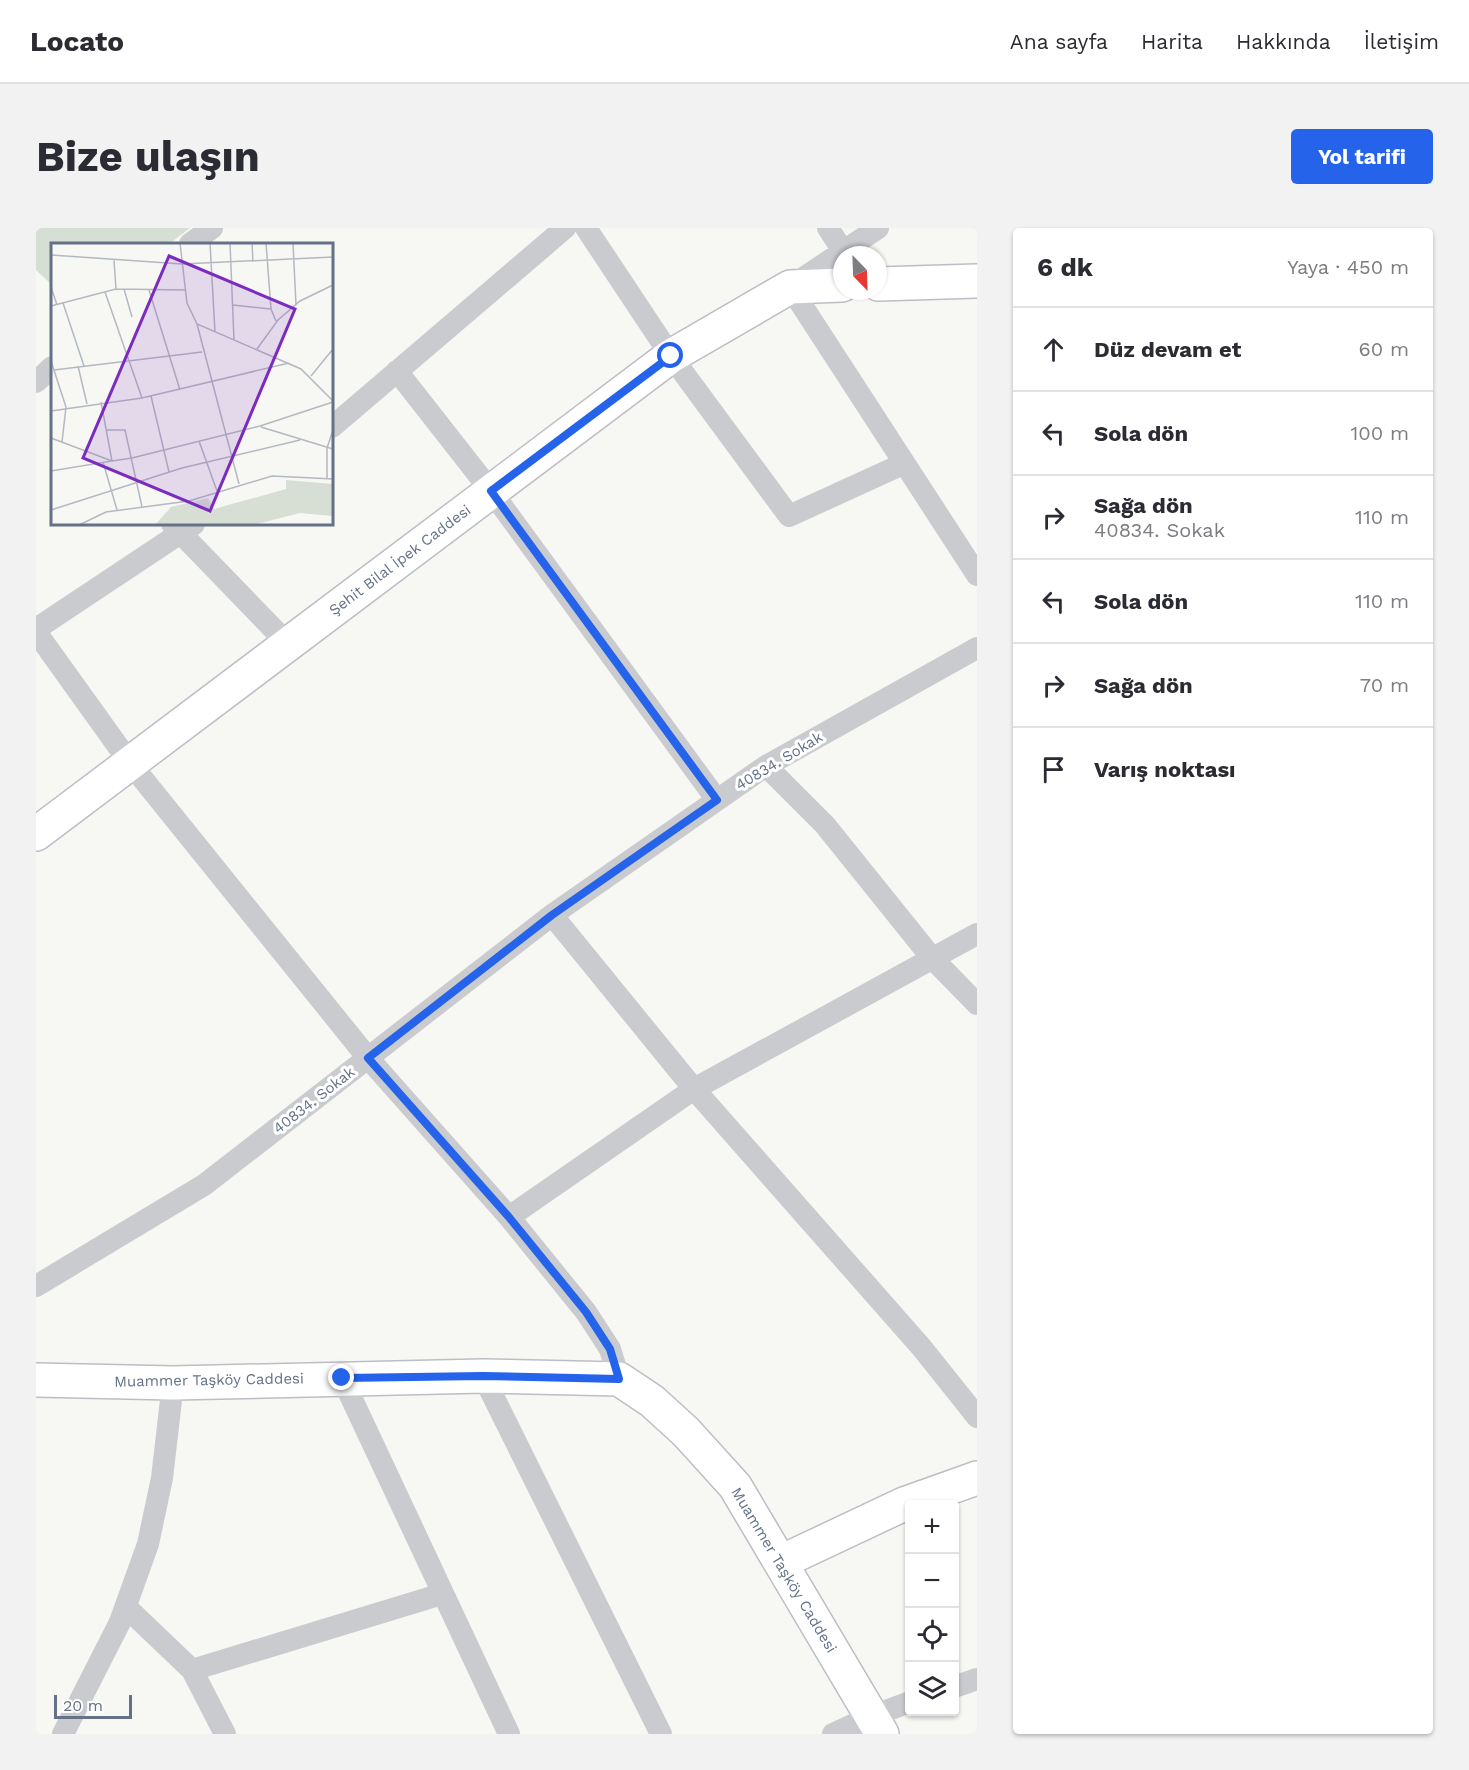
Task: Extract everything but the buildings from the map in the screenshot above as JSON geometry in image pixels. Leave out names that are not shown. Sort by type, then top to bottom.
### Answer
[{"type":"street","points":[[191,243],[212,228]]},
{"type":"street","points":[[333,426],[565,228]]},
{"type":"street","points":[[586,228],[671,356],[789,516],[903,464]]},
{"type":"street","points":[[828,228],[840,246]]},
{"type":"street","points":[[849,246],[878,228]]},
{"type":"street","points":[[833,257],[790,287],[977,575]]},
{"type":"street","points":[[887,284],[977,281]]},
{"type":"street","name":"Şehit Bilal İpek Caddesi","points":[[36,834],[671,356],[790,287],[833,285]]},
{"type":"street","points":[[397,371],[491,491],[717,800]]},
{"type":"street","points":[[288,644],[182,527],[36,630],[130,763],[368,1058],[508,1216],[586,1312],[610,1349],[619,1379]]},
{"type":"street","name":"40834. Sokak","points":[[36,1286],[204,1185],[552,915],[766,766],[977,648]]},
{"type":"street","points":[[766,766],[825,825],[932,957],[977,1004]]},
{"type":"street","points":[[552,915],[694,1089],[922,1348],[977,1417]]},
{"type":"street","points":[[508,1216],[694,1089],[977,934]]},
{"type":"street","points":[[483,1376],[661,1734]]},
{"type":"street","name":"Muammer Taşköy Caddesi","points":[[36,1380],[173,1383],[483,1376],[619,1379],[652,1401],[735,1486],[877,1725]]},
{"type":"street","points":[[342,1378],[509,1734]]},
{"type":"street","points":[[63,1734],[120,1622],[148,1544],[162,1478],[173,1383]]},
{"type":"street","points":[[780,1562],[904,1503],[977,1478]]},
{"type":"street","points":[[192,1670],[442,1594]]},
{"type":"street","points":[[126,1607],[192,1670],[225,1734]]},
{"type":"street","points":[[959,1685],[977,1679]]},
{"type":"street","points":[[833,1734],[877,1725],[905,1705]]},
{"type":"shaded area","points":[[36,228],[190,228],[170,243],[51,243],[51,284],[36,270]]},
{"type":"route","points":[[342,1378],[483,1376],[619,1379],[610,1349],[586,1312],[508,1216],[368,1058],[552,915],[717,800],[491,491],[671,356]]}]
